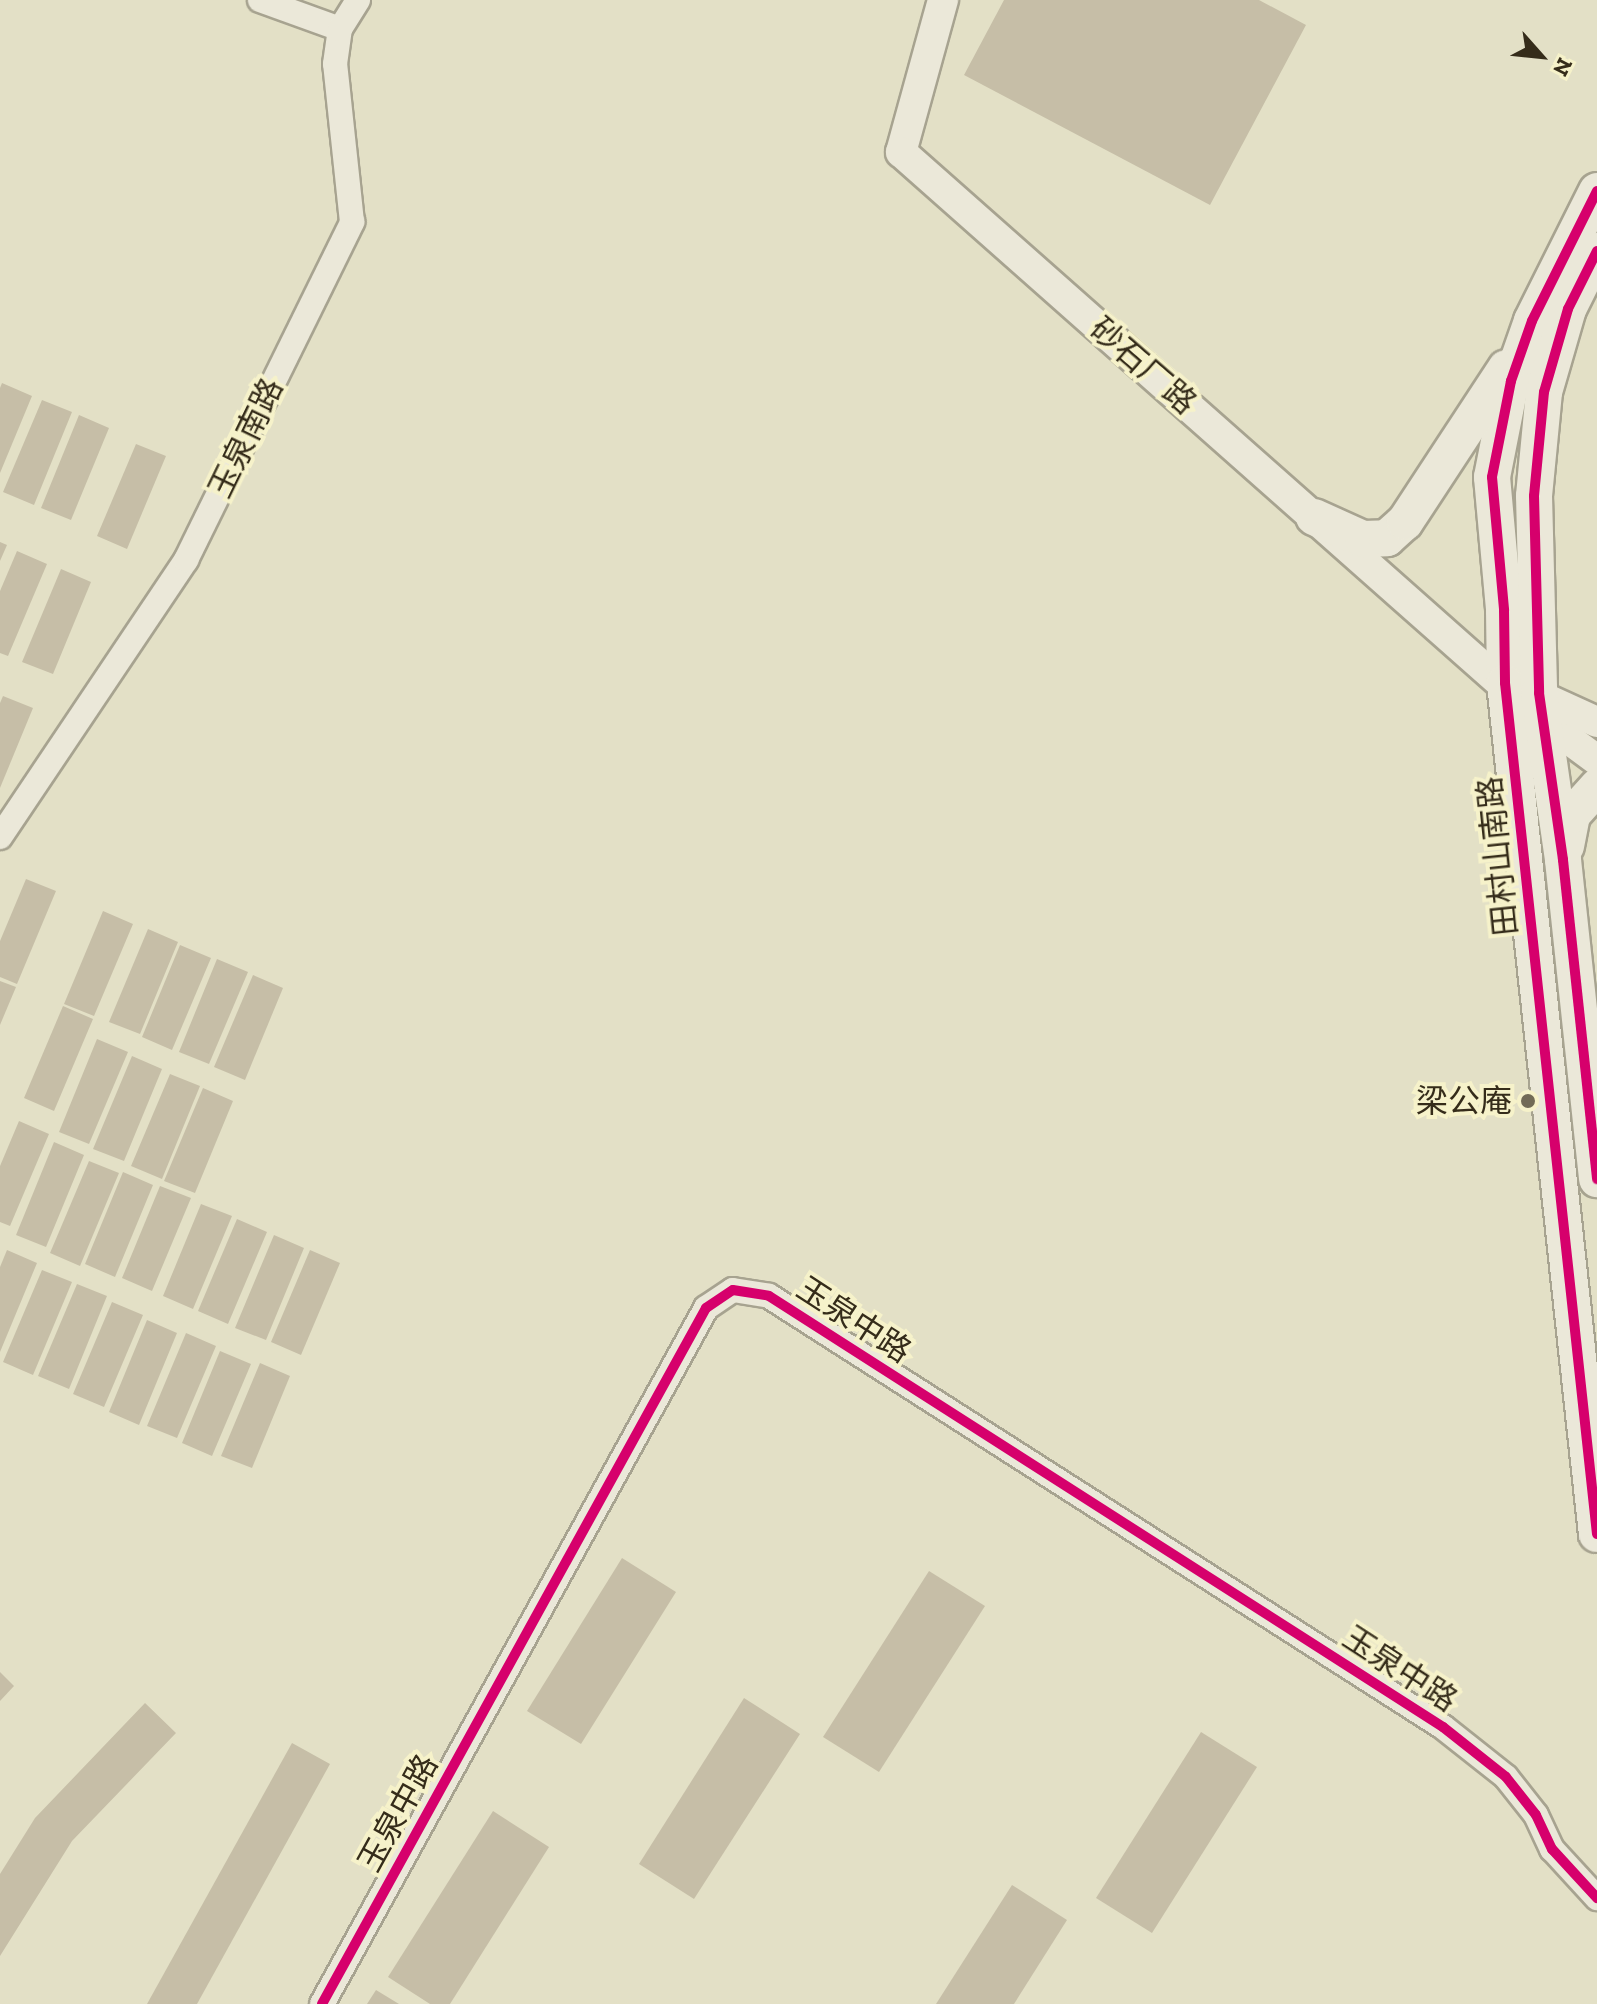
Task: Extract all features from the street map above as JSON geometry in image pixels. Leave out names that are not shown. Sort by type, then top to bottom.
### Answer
[{"type":"main road","name":"田村山南路","points":[[1597,191],[1532,321],[1511,381],[1492,477],[1504,610],[1505,683],[1597,1534]]},
{"type":"main road","name":"田村山南路","points":[[1597,251],[1568,309],[1544,392],[1534,496],[1542,707],[1563,860],[1597,1179]]},
{"type":"main road","points":[[1314,517],[1363,539],[1387,538],[1405,522],[1497,384],[1532,321]]},
{"type":"main road","points":[[1563,860],[1572,815],[1597,787]]},
{"type":"street","points":[[260,0],[340,29]]},
{"type":"street","name":"玉泉南路","points":[[0,837],[186,560],[352,222],[335,64],[340,29],[358,0]]},
{"type":"street","name":"砂石厂路","points":[[943,0],[901,152],[1505,683],[1542,707],[1597,760]]},
{"type":"street","name":"砂石厂路","points":[[1542,707],[1597,722]]},
{"type":"street","name":"玉泉中路","points":[[322,2004],[706,1308],[733,1290],[769,1296],[1443,1727],[1506,1777],[1536,1815],[1552,1849],[1597,1898]]},
{"type":"building","points":[[1004,0],[1259,0],[1306,25],[1210,205],[964,75]]},
{"type":"building","points":[[2,383],[32,396],[0,473],[0,388]]},
{"type":"building","points":[[42,400],[72,412],[34,505],[3,492]]},
{"type":"building","points":[[79,415],[109,428],[71,520],[41,508]]},
{"type":"building","points":[[136,444],[166,456],[127,549],[97,536]]},
{"type":"building","points":[[0,542],[7,545],[0,561]]},
{"type":"building","points":[[17,551],[47,564],[8,656],[0,653],[0,591]]},
{"type":"building","points":[[61,569],[91,582],[53,674],[22,662]]},
{"type":"building","points":[[3,696],[33,708],[0,788],[0,703]]},
{"type":"building","points":[[26,879],[56,891],[17,984],[0,977],[0,941]]},
{"type":"building","points":[[103,911],[133,924],[94,1016],[64,1004]]},
{"type":"building","points":[[148,929],[178,942],[140,1034],[109,1022]]},
{"type":"building","points":[[180,945],[211,958],[172,1050],[142,1037]]},
{"type":"building","points":[[217,959],[248,972],[209,1064],[179,1052]]},
{"type":"building","points":[[253,975],[283,988],[245,1080],[214,1067]]},
{"type":"building","points":[[0,981],[16,987],[0,1025]]},
{"type":"building","points":[[63,1006],[93,1019],[54,1111],[24,1098]]},
{"type":"building","points":[[97,1039],[128,1052],[89,1144],[59,1132]]},
{"type":"building","points":[[132,1056],[162,1069],[124,1161],[93,1149]]},
{"type":"building","points":[[170,1074],[200,1086],[162,1179],[131,1166]]},
{"type":"building","points":[[203,1088],[233,1101],[195,1193],[164,1181]]},
{"type":"building","points":[[19,1121],[49,1134],[10,1226],[0,1222],[0,1166]]},
{"type":"building","points":[[54,1142],[84,1155],[46,1247],[16,1235]]},
{"type":"building","points":[[89,1161],[119,1173],[80,1266],[50,1253]]},
{"type":"building","points":[[123,1172],[153,1185],[115,1277],[85,1264]]},
{"type":"building","points":[[160,1186],[191,1198],[152,1291],[122,1278]]},
{"type":"building","points":[[201,1204],[232,1216],[193,1309],[163,1296]]},
{"type":"building","points":[[237,1219],[267,1232],[228,1324],[198,1311]]},
{"type":"building","points":[[274,1235],[304,1248],[266,1340],[235,1328]]},
{"type":"building","points":[[7,1250],[37,1263],[0,1352],[0,1267]]},
{"type":"building","points":[[310,1250],[340,1263],[301,1355],[271,1342]]},
{"type":"building","points":[[42,1270],[72,1282],[33,1375],[3,1362]]},
{"type":"building","points":[[77,1284],[107,1296],[69,1389],[38,1376]]},
{"type":"building","points":[[112,1302],[143,1315],[104,1407],[73,1394]]},
{"type":"building","points":[[147,1320],[177,1333],[139,1425],[109,1412]]},
{"type":"building","points":[[186,1333],[216,1346],[177,1438],[147,1426]]},
{"type":"building","points":[[220,1351],[251,1364],[212,1456],[182,1443]]},
{"type":"building","points":[[260,1363],[290,1376],[252,1468],[221,1456]]},
{"type":"building","points":[[622,1558],[676,1592],[581,1744],[527,1711]]},
{"type":"building","points":[[929,1571],[985,1606],[879,1772],[823,1737]]},
{"type":"building","points":[[0,1672],[14,1686],[0,1701]]},
{"type":"building","points":[[744,1698],[800,1734],[694,1899],[639,1864]]},
{"type":"building","points":[[145,1703],[176,1733],[72,1841],[0,1956],[0,1874],[35,1818]]},
{"type":"building","points":[[1201,1732],[1257,1767],[1152,1933],[1096,1898]]},
{"type":"building","points":[[292,1743],[330,1764],[197,2004],[147,2004]]},
{"type":"building","points":[[493,1811],[549,1847],[450,2004],[430,2004],[388,1977]]},
{"type":"building","points":[[1012,1885],[1067,1920],[1014,2004],[936,2004]]},
{"type":"building","points":[[376,1990],[399,2004],[367,2004]]},
{"type":"cycle path","points":[[1597,191],[1532,321],[1511,381],[1492,477],[1504,610],[1505,683],[1597,1534]]},
{"type":"cycle path","points":[[1597,251],[1568,309],[1544,392],[1534,496],[1539,693],[1563,860],[1597,1179]]},
{"type":"cycle path","points":[[322,2004],[706,1308],[733,1290],[769,1296],[1443,1727],[1506,1777],[1536,1815],[1552,1849],[1597,1898]]},
{"type":"place","name":"梁公庵","points":[[1528,1101]]}]
